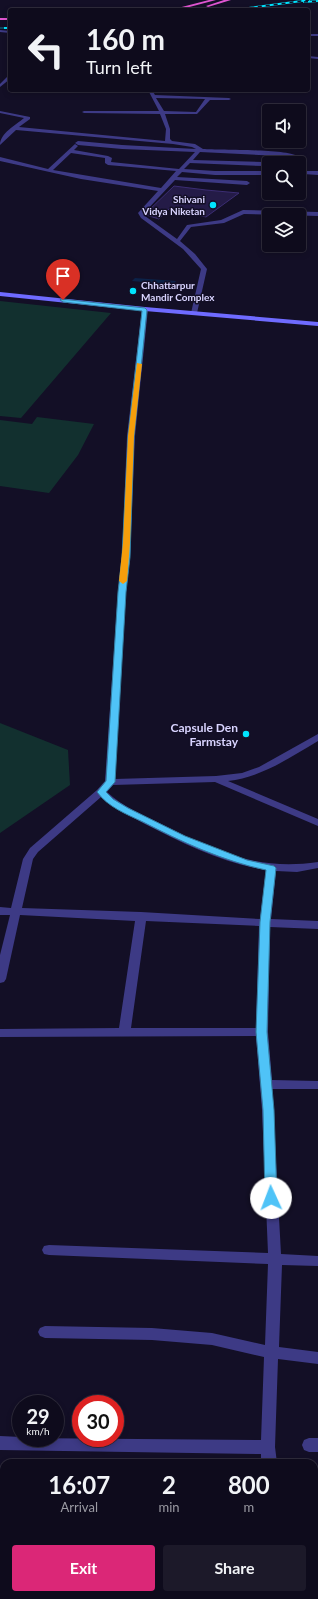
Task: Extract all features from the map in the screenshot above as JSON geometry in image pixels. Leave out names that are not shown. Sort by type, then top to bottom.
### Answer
[{"type":"highway","points":[[180,8],[214,0]]},
{"type":"highway","points":[[203,8],[229,0]]},
{"type":"main road","points":[[0,288],[318,324]]},
{"type":"main road","points":[[0,294],[145,310],[195,310],[318,317]]},
{"type":"street","points":[[0,86],[8,79]]},
{"type":"street","points":[[151,92],[162,112],[169,132],[167,139],[172,143]]},
{"type":"street","points":[[154,96],[230,99]]},
{"type":"street","points":[[84,112],[197,113],[209,98]]},
{"type":"street","points":[[0,112],[28,118],[14,128],[0,144]]},
{"type":"street","points":[[14,128],[38,129],[86,136],[172,143],[196,146],[199,148],[199,151]]},
{"type":"street","points":[[49,171],[86,136]]},
{"type":"street","points":[[78,143],[199,151],[280,154],[291,156]]},
{"type":"street","points":[[70,151],[106,157],[109,158],[108,162],[116,164],[228,174],[262,173]]},
{"type":"street","points":[[195,310],[204,269],[199,260],[141,215],[142,211],[163,190],[179,170],[199,151]]},
{"type":"street","points":[[0,159],[104,182],[163,190]]},
{"type":"street","points":[[188,161],[262,164]]},
{"type":"street","points":[[306,173],[318,173]]},
{"type":"street","points":[[173,178],[247,183]]},
{"type":"street","points":[[177,242],[189,226],[222,222],[243,212],[318,214]]},
{"type":"street","points":[[0,979],[28,859],[34,850],[101,792],[110,782],[122,592],[126,557],[131,436],[145,310]]},
{"type":"street","points":[[110,782],[216,779],[244,776],[262,769],[318,737]]},
{"type":"street","points":[[216,779],[318,823]]},
{"type":"street","points":[[101,792],[125,810],[181,838],[245,863],[271,868],[298,868],[318,865]]},
{"type":"street","points":[[269,1459],[275,1260],[262,1032],[265,922],[271,868]]},
{"type":"street","points":[[0,911],[141,916],[318,925]]},
{"type":"street","points":[[124,1033],[141,916]]},
{"type":"street","points":[[0,1033],[262,1032]]},
{"type":"street","points":[[266,1084],[318,1085]]},
{"type":"street","points":[[49,1250],[318,1262]]},
{"type":"street","points":[[45,1332],[152,1334],[196,1338],[230,1342],[271,1352],[318,1358]]},
{"type":"street","points":[[0,1443],[268,1447]]},
{"type":"green space","points":[[0,301],[111,313],[21,418],[0,416]]},
{"type":"green space","points":[[37,417],[94,424],[78,455],[49,493],[0,486],[0,420],[32,424]]},
{"type":"green space","points":[[0,723],[68,750],[70,785],[0,833]]},
{"type":"water","points":[[135,278],[176,281],[173,285],[132,281]]},
{"type":"building","points":[[174,186],[239,193],[206,217],[170,208],[159,219],[146,215],[146,213]]},
{"type":"railway","points":[[249,8],[309,0]]},
{"type":"railway","points":[[304,2],[318,1]]},
{"type":"railway","points":[[0,28],[8,28]]},
{"type":"slow traffic","points":[[123,581],[127,543],[131,436],[139,364]]},
{"type":"place","name":"Shivani Vidya Niketan","points":[[213,205]]},
{"type":"place","name":"Chhattarpur Mandir Complex","points":[[133,291]]},
{"type":"place","name":"Capsule Den Farmstay","points":[[246,734]]},
{"type":"route","points":[[63,300],[145,310],[131,436],[126,557],[122,592],[110,782],[101,792],[125,810],[181,838],[245,863],[271,868],[265,922],[262,1032],[268,1110],[271,1198]]}]
